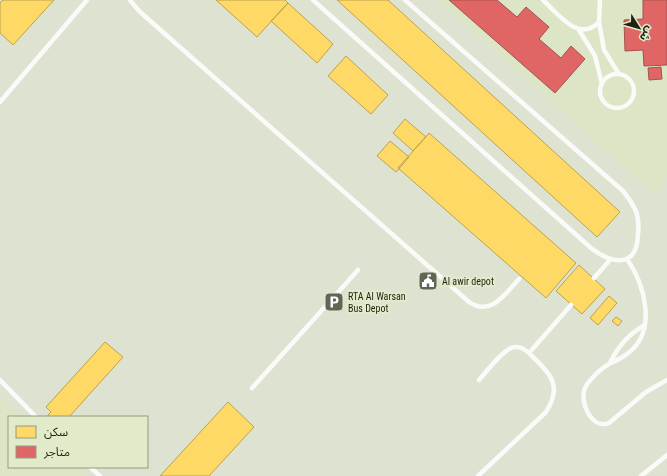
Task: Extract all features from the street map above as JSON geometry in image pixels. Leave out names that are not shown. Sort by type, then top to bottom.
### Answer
[{"type":"lane","points":[[0,102],[87,0]]},
{"type":"lane","points":[[130,0],[139,11],[469,302],[481,308],[494,305],[519,279]]},
{"type":"lane","points":[[313,0],[591,248],[610,260],[619,261],[627,259],[635,252],[638,243],[639,220],[635,210],[623,191],[405,0]]},
{"type":"lane","points":[[543,0],[574,28],[579,30],[587,31],[594,28],[599,22]]},
{"type":"lane","points":[[600,0],[599,22],[604,50],[610,63],[619,74],[632,82],[634,90],[633,97],[629,103],[622,107],[614,108],[607,105],[602,99],[600,92],[602,84],[606,78],[619,74]]},
{"type":"lane","points":[[579,30],[595,56],[602,84]]},
{"type":"lane","points":[[627,259],[643,290],[645,302],[645,325],[637,345],[620,359],[610,363],[590,381],[583,394],[583,401],[593,420],[597,424],[603,425],[609,423],[646,392],[667,380]]},
{"type":"lane","points":[[594,278],[610,260]]},
{"type":"lane","points":[[252,388],[358,270]]},
{"type":"lane","points":[[529,353],[571,305]]},
{"type":"lane","points":[[610,363],[614,353],[627,337],[645,325]]},
{"type":"lane","points":[[478,476],[536,422],[552,402],[555,392],[553,381],[548,371],[522,348],[514,347],[506,350],[479,380]]},
{"type":"lane","points":[[0,380],[35,416]]},
{"type":"lane","points":[[641,476],[667,455]]},
{"type":"lane","points":[[91,468],[100,476]]},
{"type":"shaded area","points":[[437,0],[667,0],[667,175],[655,195]]},
{"type":"shaded area","points":[[0,398],[20,416],[8,416],[8,468],[78,468],[87,476],[0,476]]},
{"type":"building: سكن","points":[[3,0],[54,0],[13,45],[0,33],[0,3]]},
{"type":"building: سكن","points":[[216,0],[285,0],[288,3],[257,37]]},
{"type":"building: سكن","points":[[337,0],[388,0],[620,212],[597,237]]},
{"type":"building: سكن","points":[[288,3],[333,44],[317,63],[271,21]]},
{"type":"building: سكن","points":[[346,56],[388,95],[371,114],[328,76]]},
{"type":"building: سكن","points":[[405,119],[426,137],[413,151],[393,133]]},
{"type":"building: سكن","points":[[429,133],[576,263],[546,298],[398,168]]},
{"type":"building: سكن","points":[[390,141],[409,157],[396,172],[377,156]]},
{"type":"building: سكن","points":[[579,265],[605,289],[582,314],[556,291]]},
{"type":"building: سكن","points":[[609,296],[617,303],[598,325],[590,318]]},
{"type":"building: سكن","points":[[616,317],[622,321],[618,326],[612,321]]},
{"type":"building: سكن","points":[[105,342],[123,357],[70,416],[48,416],[51,412],[46,407]]},
{"type":"building: سكن","points":[[228,402],[254,427],[209,476],[160,476]]},
{"type":"building: متاجر","points":[[449,0],[497,0],[517,17],[526,7],[549,27],[539,39],[561,58],[571,46],[585,59],[555,93]]},
{"type":"building: متاجر","points":[[643,0],[667,0],[667,65],[644,66],[643,50],[625,51],[624,20],[643,19]]},
{"type":"building: متاجر","points":[[661,67],[662,79],[649,80],[648,68]]},
{"type":"place","name":"Al awir depot","points":[[428,281]]},
{"type":"place","name":"RTA Al Warsan Bus Depot","points":[[334,302]]}]
